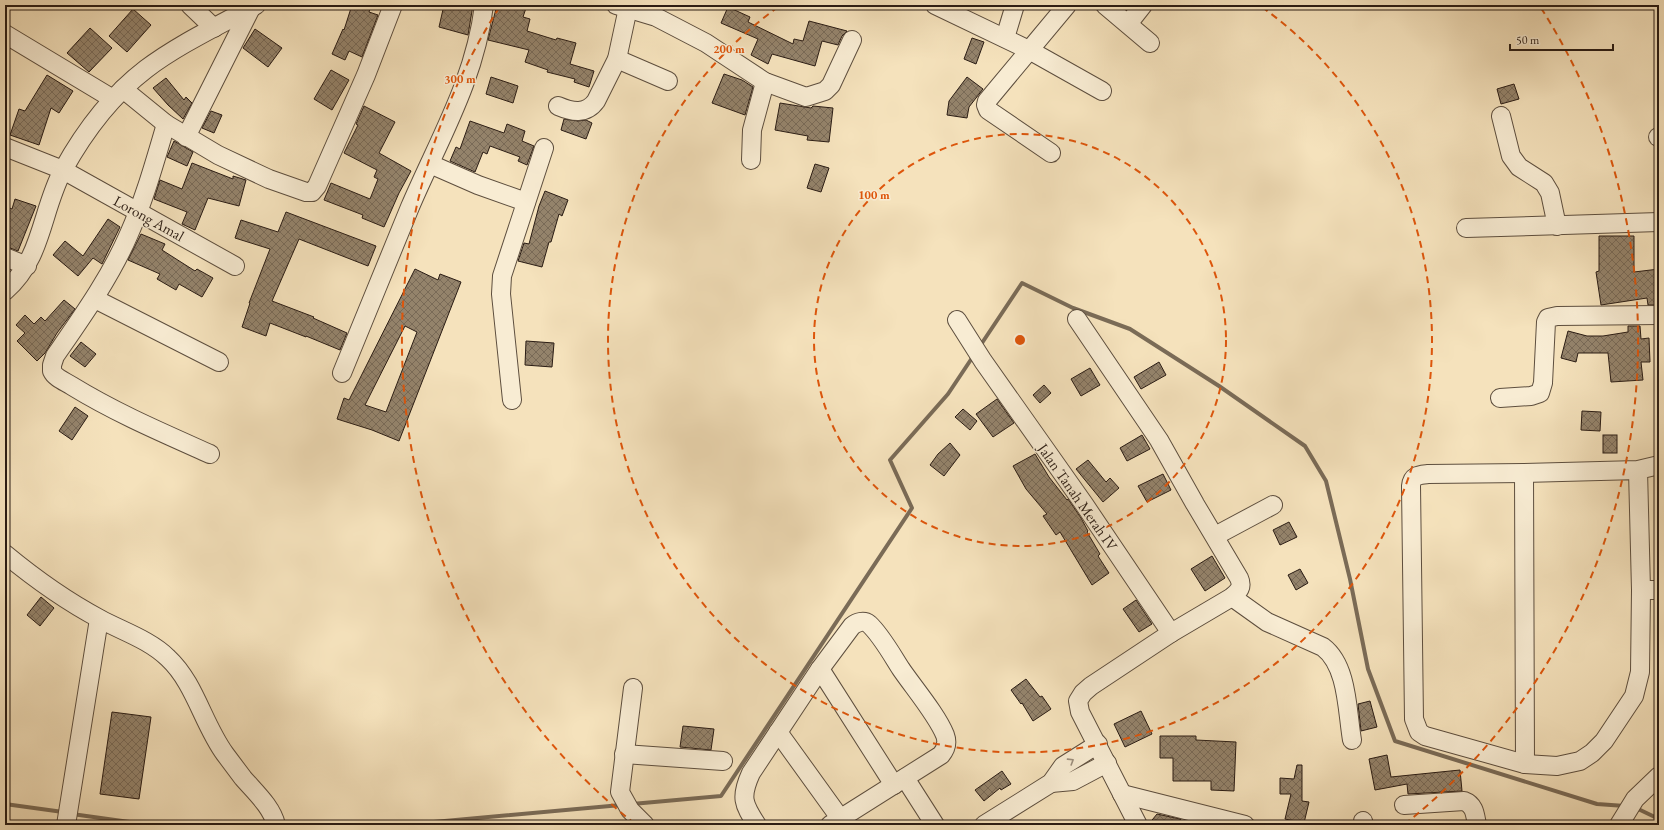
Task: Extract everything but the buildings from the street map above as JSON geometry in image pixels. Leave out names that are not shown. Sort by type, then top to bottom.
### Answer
[{"type":"street","points":[[190,5],[214,28]]},
{"type":"street","points":[[5,34],[118,94],[186,137],[218,155],[269,179],[306,192],[312,192],[317,186],[363,82],[392,5]]},
{"type":"street","points":[[342,373],[410,207],[450,121],[467,80],[475,51],[484,5]]},
{"type":"street","points":[[935,5],[1005,38],[1102,92]]},
{"type":"street","points":[[1005,38],[1015,5]]},
{"type":"street","points":[[1051,153],[988,110],[986,107],[987,101],[1067,5]]},
{"type":"street","points":[[1105,5],[1150,43]]},
{"type":"street","points":[[1128,24],[1143,5]]},
{"type":"street","points":[[5,291],[14,284],[27,266],[63,170],[78,145],[118,94],[146,69],[253,6]]},
{"type":"street","points":[[186,137],[253,6]]},
{"type":"street","points":[[558,106],[565,109],[583,111],[592,107],[617,59],[622,7],[656,17],[706,43],[765,82],[806,97],[825,91],[834,80],[852,40]]},
{"type":"street","points":[[617,59],[668,81]]},
{"type":"street","points":[[751,160],[752,130],[765,82]]},
{"type":"street","points":[[1501,116],[1511,156],[1519,167],[1544,183],[1550,193],[1556,226]]},
{"type":"street","points":[[166,124],[138,212],[128,235],[95,299],[55,356],[52,365],[53,374],[119,412],[210,454]]},
{"type":"street","name":"Lorong Amal","points":[[5,147],[63,170],[235,266]]},
{"type":"street","points":[[512,400],[501,286],[505,264],[544,148]]},
{"type":"street","points":[[430,164],[478,185],[526,202]]},
{"type":"street","points":[[1466,228],[1659,222]]},
{"type":"street","points":[[5,257],[27,266]]},
{"type":"street","points":[[95,299],[219,362]]},
{"type":"street","points":[[1500,398],[1531,396],[1540,393],[1543,383],[1546,322],[1548,318],[1557,316],[1659,315]]},
{"type":"street","points":[[1077,319],[1159,440],[1240,580],[1240,589],[1232,597],[1170,633],[1091,686],[1078,701],[1079,708],[1138,825]]},
{"type":"street","name":"Jalan Tanah Merah IV","points":[[957,320],[983,361],[1084,504],[1170,633]]},
{"type":"street","points":[[1638,470],[1641,590],[1640,672],[1634,696],[1604,741],[1592,753],[1580,761],[1557,766],[1525,764],[1425,736],[1419,732],[1415,724],[1411,486],[1412,480],[1415,476],[1428,474],[1638,470],[1659,465]]},
{"type":"street","points":[[1524,473],[1525,764]]},
{"type":"street","points":[[1215,536],[1273,505]]},
{"type":"street","points":[[5,554],[43,583],[99,619],[157,648],[169,658],[187,684],[215,740],[242,777],[264,802],[276,825]]},
{"type":"street","points":[[1641,590],[1659,590]]},
{"type":"street","points":[[1232,597],[1267,622],[1329,651],[1339,666],[1343,677],[1352,740]]},
{"type":"street","points":[[67,821],[99,619]]},
{"type":"street","points":[[757,825],[745,806],[745,790],[751,773],[778,732],[820,669],[852,626],[860,622],[869,624],[931,712],[946,736],[946,747],[944,751],[835,822],[778,732]]},
{"type":"street","points":[[820,669],[899,781],[935,825]]},
{"type":"street","points":[[633,688],[620,787],[626,803],[644,825]]},
{"type":"street","points":[[984,825],[1051,783],[1063,766],[1098,744]]},
{"type":"street","points":[[624,754],[723,761]]},
{"type":"street","points":[[1051,783],[1073,781],[1107,763]]},
{"type":"street","points":[[1622,820],[1635,799],[1659,776]]},
{"type":"street","points":[[1122,794],[1245,825]]},
{"type":"street","points":[[1404,805],[1464,801],[1471,804],[1477,825]]},
{"type":"waterway","points":[[980,346],[1022,283],[1073,308],[1130,329],[1219,386],[1305,446],[1326,481],[1350,579],[1368,669],[1395,741],[1597,804],[1625,806]]},
{"type":"waterway","points":[[632,804],[721,796],[912,508],[890,460],[948,394],[974,355]]},
{"type":"waterway","points":[[5,804],[63,812]]},
{"type":"waterway","points":[[401,825],[621,805]]},
{"type":"waterway","points":[[1634,807],[1659,819]]},
{"type":"waterway","points":[[72,814],[151,825]]}]
